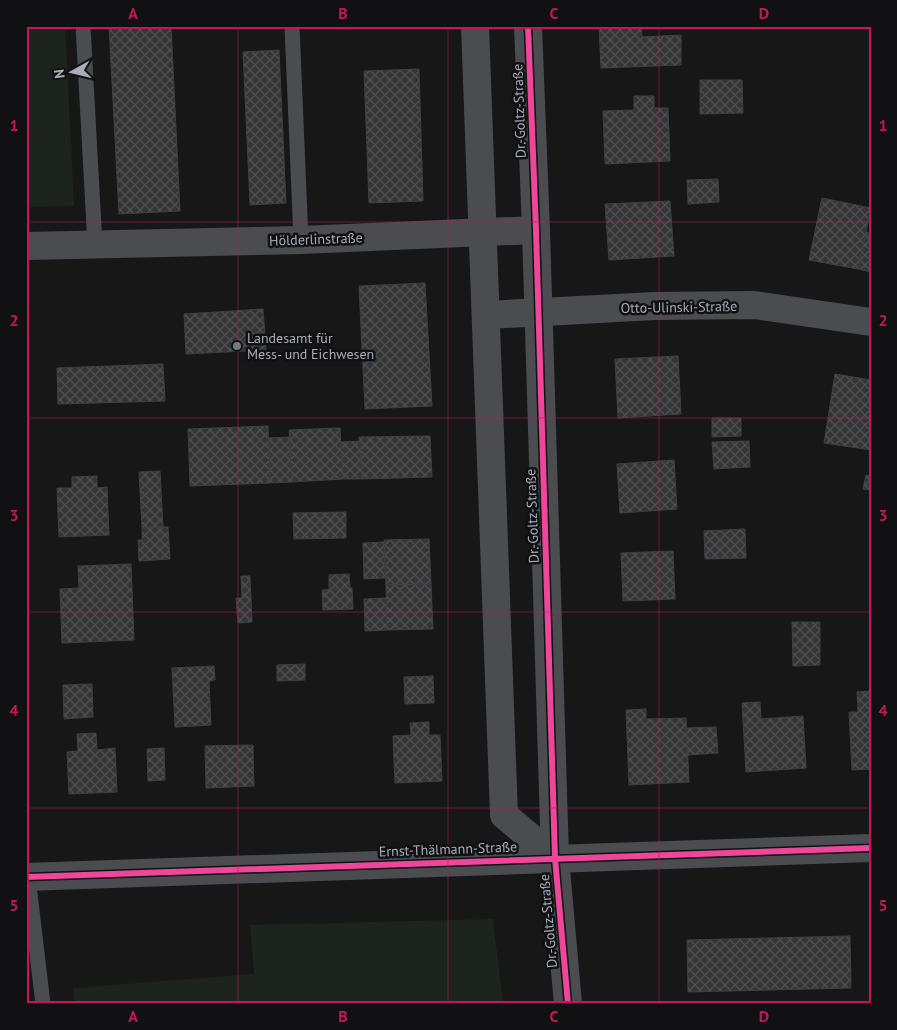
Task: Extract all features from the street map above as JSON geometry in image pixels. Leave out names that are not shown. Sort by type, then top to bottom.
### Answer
[{"type":"street","name":"Dr.-Goltz-Straße","points":[[475,26],[504,815],[555,858]]},
{"type":"street","name":"Dr.-Goltz-Straße","points":[[528,26],[555,858],[568,1004]]},
{"type":"street","name":"Hölderlinstraße","points":[[26,246],[301,240],[536,230]]},
{"type":"street","name":"Otto-Ulinski-Straße","points":[[487,315],[654,306],[754,305],[871,322]]},
{"type":"street","name":"Ernst-Thälmann-Straße","points":[[27,877],[871,848]]},
{"type":"lane","points":[[83,26],[95,245]]},
{"type":"lane","points":[[292,26],[301,240]]},
{"type":"lane","points":[[27,877],[43,1004]]},
{"type":"shaded area","points":[[26,26],[65,26],[74,206],[26,207]]},
{"type":"shaded area","points":[[493,919],[503,1004],[75,1004],[73,988],[254,974],[250,925]]},
{"type":"building","points":[[109,26],[171,26],[180,211],[119,214]]},
{"type":"building","points":[[599,26],[641,26],[642,37],[681,35],[681,65],[601,68]]},
{"type":"building","points":[[279,50],[286,203],[250,205],[243,52]]},
{"type":"building","points":[[419,69],[423,201],[369,203],[364,71]]},
{"type":"building","points":[[700,80],[742,80],[743,113],[700,114]]},
{"type":"building","points":[[634,96],[654,96],[654,108],[668,108],[670,161],[605,164],[603,111],[634,110]]},
{"type":"building","points":[[718,179],[719,202],[688,204],[687,180]]},
{"type":"building","points":[[822,198],[871,208],[858,269],[809,260]]},
{"type":"building","points":[[670,201],[674,256],[609,260],[605,204]]},
{"type":"building","points":[[866,232],[871,233],[871,272],[858,269]]},
{"type":"building","points":[[425,283],[432,406],[365,409],[359,286]]},
{"type":"building","points":[[263,309],[266,350],[186,354],[184,314]]},
{"type":"building","points":[[678,356],[681,414],[618,418],[615,359]]},
{"type":"building","points":[[163,364],[165,401],[58,404],[57,368]]},
{"type":"building","points":[[835,374],[871,380],[871,450],[824,443]]},
{"type":"building","points":[[712,418],[741,418],[741,436],[712,437]]},
{"type":"building","points":[[268,426],[270,483],[190,486],[188,429]]},
{"type":"building","points":[[340,428],[343,479],[292,482],[289,430]]},
{"type":"building","points":[[430,436],[432,477],[362,479],[359,437]]},
{"type":"building","points":[[289,437],[292,482],[270,483],[269,438]]},
{"type":"building","points":[[360,441],[362,479],[343,479],[341,442]]},
{"type":"building","points":[[749,441],[750,467],[714,469],[712,442]]},
{"type":"building","points":[[674,460],[677,509],[620,513],[617,464]]},
{"type":"building","points":[[160,471],[163,527],[142,528],[139,472]]},
{"type":"building","points":[[866,475],[871,476],[871,490],[863,489]]},
{"type":"building","points":[[97,476],[97,488],[107,487],[109,535],[59,537],[57,488],[72,488],[72,477]]},
{"type":"building","points":[[346,512],[346,538],[294,539],[293,513]]},
{"type":"building","points":[[168,527],[170,559],[139,561],[138,540],[142,540],[142,528]]},
{"type":"building","points":[[745,529],[746,558],[705,559],[704,531]]},
{"type":"building","points":[[429,539],[431,584],[386,585],[384,540]]},
{"type":"building","points":[[384,542],[385,578],[364,579],[363,543]]},
{"type":"building","points":[[673,551],[675,599],[623,601],[621,553]]},
{"type":"building","points":[[131,564],[134,640],[62,643],[60,589],[79,588],[78,566]]},
{"type":"building","points":[[349,574],[350,589],[329,589],[329,575]]},
{"type":"building","points":[[241,576],[250,576],[252,622],[238,623],[236,598],[242,598]]},
{"type":"building","points":[[431,584],[433,629],[387,630],[386,585]]},
{"type":"building","points":[[352,588],[353,609],[323,610],[322,590]]},
{"type":"building","points":[[386,598],[387,630],[365,631],[364,599]]},
{"type":"building","points":[[792,622],[820,622],[820,665],[793,666]]},
{"type":"building","points":[[305,664],[305,680],[277,681],[277,665]]},
{"type":"building","points":[[214,666],[215,680],[209,681],[211,725],[175,727],[172,668]]},
{"type":"building","points":[[433,676],[434,703],[405,704],[404,677]]},
{"type":"building","points":[[92,684],[93,717],[64,719],[63,685]]},
{"type":"building","points":[[871,691],[871,769],[852,770],[849,712],[858,712],[857,692]]},
{"type":"building","points":[[760,702],[761,719],[803,716],[806,768],[746,772],[742,703]]},
{"type":"building","points":[[646,709],[646,719],[686,718],[689,782],[629,785],[626,710]]},
{"type":"building","points":[[429,722],[429,735],[440,735],[442,781],[395,783],[393,736],[411,735],[410,723]]},
{"type":"building","points":[[716,727],[718,753],[688,755],[686,728]]},
{"type":"building","points":[[96,733],[97,750],[115,748],[117,792],[69,794],[67,752],[78,751],[77,734]]},
{"type":"building","points":[[253,745],[254,786],[206,788],[205,746]]},
{"type":"building","points":[[164,748],[165,780],[148,781],[147,749]]},
{"type":"building","points":[[850,936],[851,988],[688,992],[687,940]]},
{"type":"cycle path","points":[[528,26],[555,858],[568,1004]]},
{"type":"cycle path","points":[[26,877],[871,848]]},
{"type":"place","name":"Landesamt für Mess- und Eichwesen","points":[[237,346]]}]
